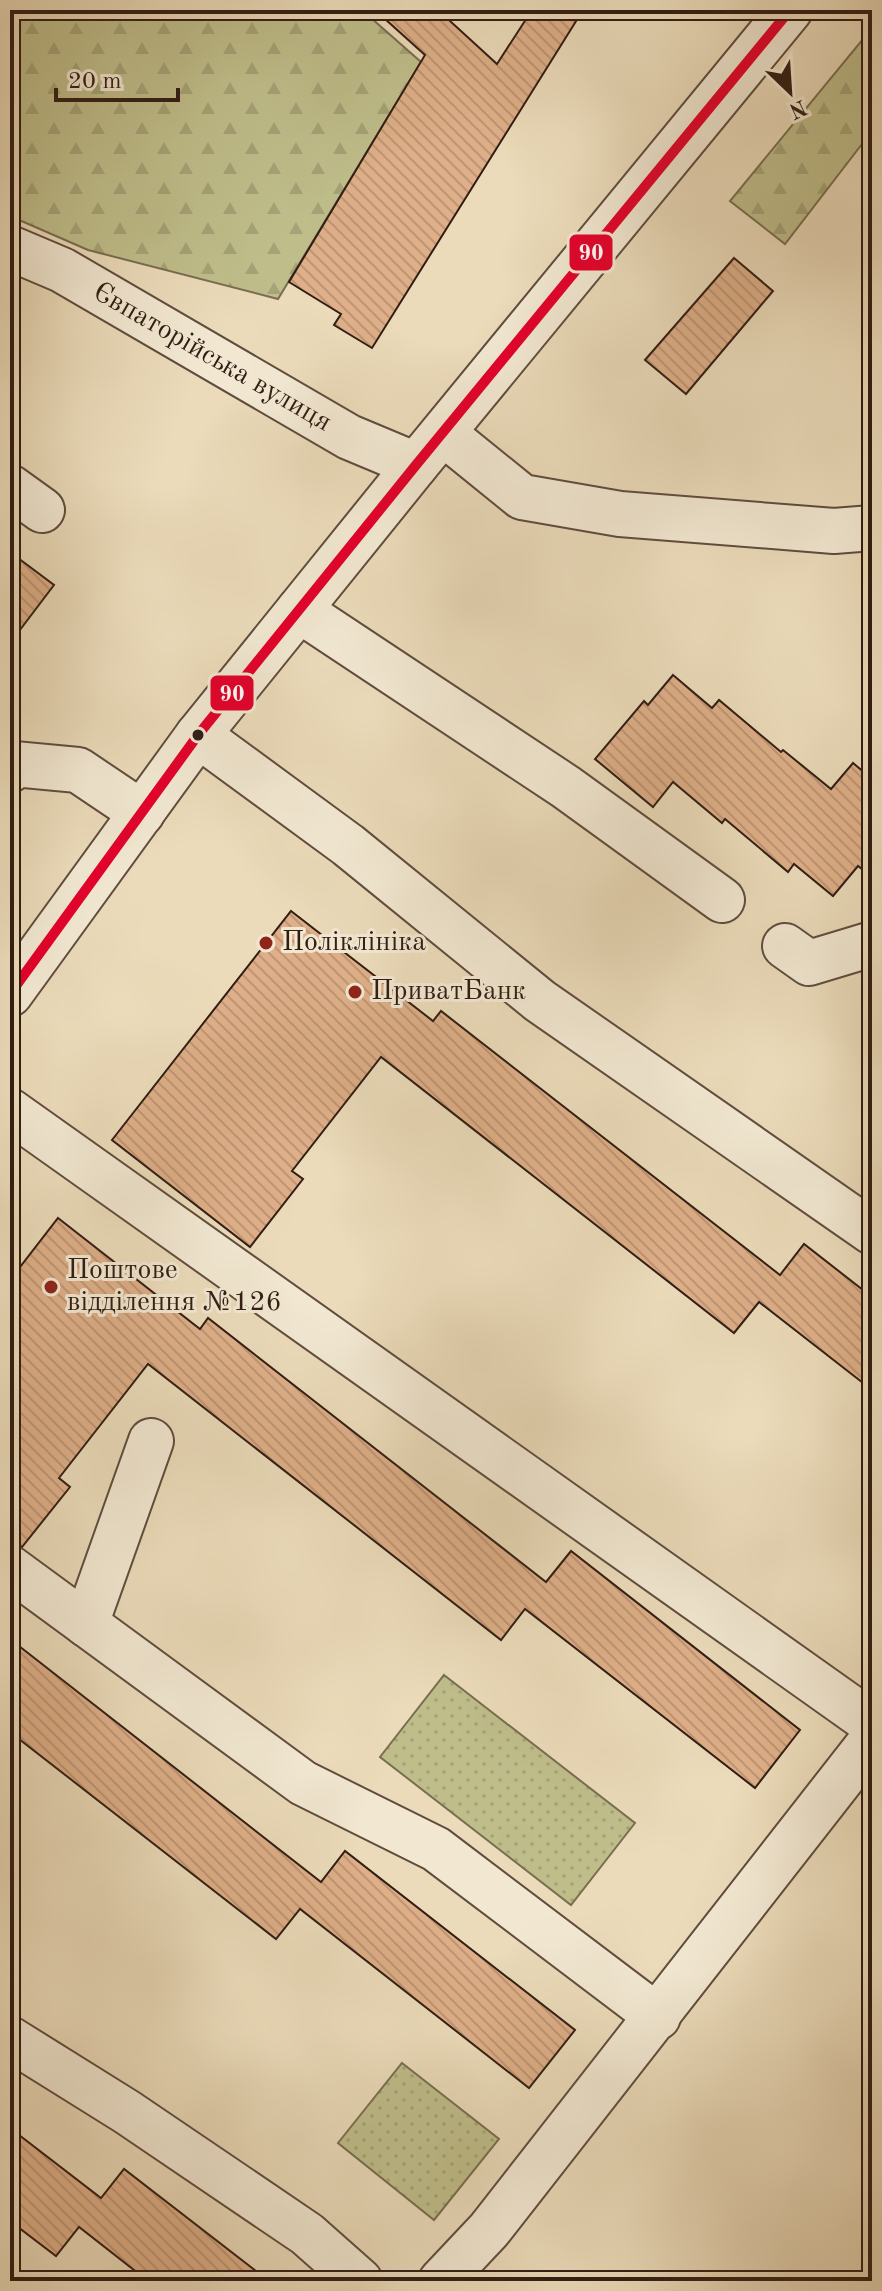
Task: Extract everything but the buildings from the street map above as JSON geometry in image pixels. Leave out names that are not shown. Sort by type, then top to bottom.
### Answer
[{"type":"street","points":[[10,994],[198,735],[790,10]]},
{"type":"street","name":"Євпаторійська вулиця","points":[[10,248],[62,270],[349,437],[430,449],[522,497],[620,514],[834,531],[872,528]]},
{"type":"street","points":[[299,610],[566,787],[722,900]]},
{"type":"street","points":[[198,735],[348,845],[540,1001],[872,1232]]},
{"type":"street","points":[[10,770],[14,764],[78,770],[142,813]]},
{"type":"street","points":[[785,946],[809,963],[872,944]]},
{"type":"street","points":[[10,1111],[872,1723]]},
{"type":"street","points":[[86,1624],[151,1441]]},
{"type":"street","points":[[10,1568],[303,1783],[436,1849],[658,2017]]},
{"type":"street","points":[[441,2281],[489,2230],[872,1740]]},
{"type":"street","points":[[10,2039],[127,2112],[307,2234],[360,2281]]},
{"type":"green space","points":[[10,10],[362,10],[421,62],[278,299],[88,250],[10,216]]},
{"type":"green space","points":[[872,28],[872,131],[785,244],[730,201]]},
{"type":"green space","points":[[444,1675],[635,1823],[571,1905],[380,1757]]},
{"type":"green space","points":[[402,2063],[499,2139],[434,2220],[338,2143]]},
{"type":"transit line","name":"90","points":[[10,994],[198,735],[790,10]]},
{"type":"place","name":"Поліклініка","points":[[266,943]]},
{"type":"place","name":"ПриватБанк","points":[[355,992]]},
{"type":"place","name":"Поштове відділення №126","points":[[51,1287]]}]
